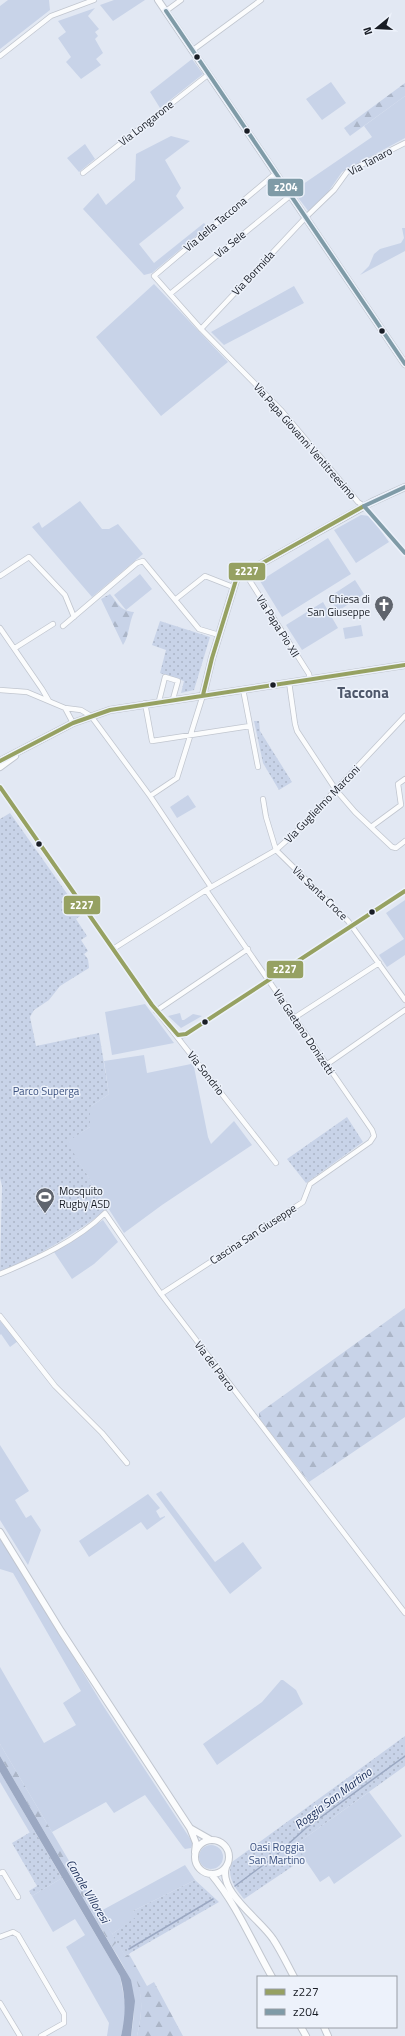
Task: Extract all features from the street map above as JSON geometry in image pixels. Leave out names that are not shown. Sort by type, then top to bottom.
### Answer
[{"type":"main road","points":[[158,0],[405,364]]},
{"type":"main road","points":[[203,695],[236,580],[245,573],[364,506],[405,487]]},
{"type":"main road","points":[[0,761],[73,723],[92,716],[160,701],[405,665]]},
{"type":"main road","points":[[0,767],[24,748]]},
{"type":"main road","points":[[0,1532],[61,1631],[190,1828],[196,1843],[194,1858],[198,1867],[205,1873],[211,1874],[219,1873],[226,1867]]},
{"type":"main road","points":[[190,1828],[211,1840],[221,1842],[227,1849],[228,1860],[224,1872],[226,1888],[255,1947],[271,1976]]},
{"type":"main road","points":[[195,1852],[201,1844],[211,1840]]},
{"type":"main road","points":[[211,1874],[273,1938],[293,1976]]},
{"type":"street","points":[[0,56],[51,16],[94,0]]},
{"type":"street","points":[[166,11],[182,0]]},
{"type":"street","points":[[193,50],[261,0]]},
{"type":"street","name":"Via Longarone","points":[[83,173],[209,74]]},
{"type":"street","name":"Via Tanaro","points":[[306,217],[334,190],[347,172],[405,143]]},
{"type":"street","name":"Via della Taccona","points":[[154,276],[276,173]]},
{"type":"street","name":"Via Sele","points":[[170,294],[290,195]]},
{"type":"street","name":"Via Bormida","points":[[201,329],[306,217]]},
{"type":"street","name":"Via Papa Giovanni Ventitreesimo","points":[[154,276],[201,329],[281,410],[358,502],[364,506],[405,553]]},
{"type":"street","points":[[0,576],[29,557],[65,595],[74,617]]},
{"type":"street","points":[[63,626],[137,563],[143,561],[176,599],[199,629],[219,635]]},
{"type":"street","name":"Via Papa Pio XII","points":[[245,573],[309,674],[310,679]]},
{"type":"street","points":[[176,599],[205,576],[233,587]]},
{"type":"street","points":[[15,648],[53,624]]},
{"type":"street","points":[[0,628],[15,648],[49,701]]},
{"type":"street","points":[[160,701],[165,677],[178,681],[173,699]]},
{"type":"street","points":[[289,682],[295,724],[336,790],[355,812],[392,847],[396,848],[405,841]]},
{"type":"street","points":[[243,689],[258,767]]},
{"type":"street","points":[[0,690],[27,692],[65,708],[81,710],[92,716],[150,796],[212,887]]},
{"type":"street","points":[[150,796],[177,778],[192,736],[203,695]]},
{"type":"street","points":[[145,704],[152,741],[250,726]]},
{"type":"street","points":[[65,708],[73,723]]},
{"type":"street","name":"Via Guglielmo Marconi","points":[[113,949],[206,890],[276,850],[296,832],[405,716]]},
{"type":"street","points":[[371,827],[401,805],[398,784],[405,778]]},
{"type":"street","name":"Via Sondrio","points":[[0,786],[156,1010],[276,1163]]},
{"type":"street","name":"Via Santa Croce","points":[[263,799],[266,817],[276,850],[352,925],[405,1000]]},
{"type":"street","name":"Via Gaetano Donizetti","points":[[206,890],[372,1130],[374,1136]]},
{"type":"street","points":[[174,1033],[179,1036],[186,1034],[405,890]]},
{"type":"street","points":[[156,1010],[248,950]]},
{"type":"street","points":[[294,1018],[379,963]]},
{"type":"street","points":[[400,993],[405,990]]},
{"type":"street","points":[[326,1065],[405,1010]]},
{"type":"street","name":"Cascina San Giuseppe","points":[[161,1294],[303,1202],[310,1184],[370,1142],[374,1136]]},
{"type":"street","name":"Via del Parco","points":[[0,1274],[28,1263],[67,1242],[105,1213],[161,1294],[405,1613]]},
{"type":"street","points":[[0,1316],[55,1386],[102,1433],[127,1463]]},
{"type":"street","points":[[0,1873],[3,1872],[18,1897]]},
{"type":"street","points":[[0,1937],[13,1932],[18,1935],[64,2014],[64,2023],[41,2036]]},
{"type":"street","points":[[0,2005],[20,2036]]},
{"type":"green space","points":[[8,0],[49,0],[50,10],[0,49],[0,6]]},
{"type":"green space","points":[[114,0],[145,0],[113,21],[100,5]]},
{"type":"green space","points":[[95,8],[88,16],[99,29],[95,32],[98,36],[95,39],[103,53],[96,59],[101,65],[81,79],[66,62],[71,57],[58,38],[66,32],[58,21]]},
{"type":"green space","points":[[192,59],[203,74],[160,108],[150,92]]},
{"type":"green space","points":[[331,82],[346,103],[322,120],[306,99]]},
{"type":"green space","points":[[405,83],[405,96],[350,136],[344,128]]},
{"type":"green space","points":[[405,96],[405,138],[342,172],[326,195],[309,212],[293,191],[372,137],[364,126]]},
{"type":"green space","points":[[171,136],[190,141],[165,160],[181,188],[176,196],[184,208],[139,244],[154,263],[204,223],[207,227],[152,273],[144,275],[83,209],[98,193],[106,205],[135,180],[136,154]]},
{"type":"green space","points":[[85,144],[95,159],[79,172],[67,158]]},
{"type":"green space","points":[[402,228],[405,228],[405,251],[360,275],[369,266],[374,254],[380,249],[401,243],[404,238]]},
{"type":"green space","points":[[154,284],[228,362],[161,416],[96,337]]},
{"type":"green space","points":[[294,286],[304,303],[224,345],[211,332]]},
{"type":"green space","points":[[80,501],[102,529],[109,529],[118,524],[143,554],[92,597],[32,527],[39,522],[42,528]]},
{"type":"green space","points":[[361,515],[370,516],[389,542],[356,563],[334,530]]},
{"type":"green space","points":[[328,538],[351,574],[282,617],[260,581]]},
{"type":"green space","points":[[140,574],[152,589],[126,610],[114,595]]},
{"type":"green space","points":[[355,580],[364,594],[338,611],[329,597]]},
{"type":"green space","points":[[110,594],[122,608],[134,612],[127,638],[123,645],[101,599]]},
{"type":"green space","points":[[323,602],[338,628],[302,650],[286,625]]},
{"type":"green space","points":[[160,621],[210,637],[194,690],[181,693],[184,681],[160,673],[166,650],[152,645]]},
{"type":"green space","points":[[361,625],[363,636],[345,639],[343,628]]},
{"type":"green space","points":[[254,721],[259,721],[260,731],[292,782],[279,790],[263,763]]},
{"type":"green space","points":[[188,795],[196,807],[177,818],[170,807]]},
{"type":"green space","name":"Parco Superga","points":[[10,813],[80,912],[80,916],[76,919],[87,936],[81,940],[88,951],[84,954],[88,959],[89,968],[60,986],[49,1000],[34,1010],[30,1017],[36,1046],[99,1033],[109,1094],[90,1107],[90,1127],[67,1142],[108,1209],[56,1244],[29,1259],[0,1272],[2,1186],[0,1178],[0,819]]},
{"type":"green space","points":[[405,900],[405,955],[387,967],[379,955],[404,939],[386,913]]},
{"type":"green space","points":[[145,1004],[174,1043],[112,1055],[105,1012]]},
{"type":"green space","points":[[180,1013],[182,1020],[193,1014],[202,1016],[181,1028],[168,1016]]},
{"type":"green space","points":[[144,1055],[147,1073],[191,1064],[194,1067],[208,1137],[211,1144],[234,1121],[252,1145],[162,1205],[124,1233],[66,1142],[90,1127],[90,1107],[109,1094],[104,1061]]},
{"type":"green space","points":[[347,1117],[363,1142],[306,1183],[287,1159]]},
{"type":"green space","points":[[103,1220],[118,1242],[94,1264],[72,1279],[54,1252]]},
{"type":"green space","points":[[405,1308],[405,1417],[309,1482],[259,1418],[259,1413]]},
{"type":"green space","points":[[0,1321],[18,1341],[10,1347],[1,1334],[0,1335]]},
{"type":"green space","points":[[0,1445],[29,1491],[15,1500],[26,1518],[31,1515],[41,1530],[28,1565],[0,1520]]},
{"type":"green space","points":[[161,1491],[215,1562],[243,1542],[262,1568],[230,1594],[156,1494]]},
{"type":"green space","points":[[148,1494],[160,1508],[156,1511],[160,1518],[165,1517],[147,1530],[141,1522],[89,1557],[79,1541]]},
{"type":"green space","points":[[0,1535],[102,1704],[193,1843],[191,1848],[185,1849],[183,1847],[145,1795],[114,1813],[106,1802],[52,1832],[0,1744],[0,1667],[44,1743],[76,1725],[63,1703],[81,1691],[13,1573],[0,1569]]},
{"type":"green space","points":[[281,1680],[296,1690],[303,1704],[217,1765],[203,1744],[262,1702]]},
{"type":"green space","name":"Oasi Roggia San Martino","points":[[405,1736],[405,1766],[295,1845],[305,1858],[244,1899],[232,1882],[230,1867],[232,1862]]},
{"type":"green space","points":[[0,1744],[117,1942],[112,1947],[0,1756]]},
{"type":"green space","points":[[0,1772],[34,1830],[30,1833],[0,1782]]},
{"type":"green space","points":[[369,1792],[402,1836],[334,1884],[329,1876],[320,1882],[295,1845]]},
{"type":"green space","points":[[34,1830],[62,1878],[32,1896],[29,1891],[37,1886],[12,1843]]},
{"type":"green space","points":[[211,1845],[220,1848],[223,1857],[220,1866],[211,1869],[202,1866],[199,1857],[202,1848]]},
{"type":"green space","points":[[185,1865],[195,1880],[133,1911],[137,1917],[112,1934],[99,1912]]},
{"type":"green space","points":[[62,1878],[120,1976],[125,2003],[125,2018],[121,2036],[107,2036],[109,2023],[66,1947],[85,1935],[75,1919],[53,1932],[32,1896]]},
{"type":"green space","points":[[195,1880],[219,1902],[125,1956],[112,1934],[136,1917],[133,1911]]},
{"type":"green space","points":[[117,1942],[136,1976],[139,1986],[141,2008],[137,2036],[131,2036],[134,1999],[130,1980],[112,1947]]},
{"type":"green space","points":[[129,1954],[147,1986],[154,1982],[183,2036],[137,2036],[141,2004],[135,1977],[125,1956]]},
{"type":"shaded area","points":[[0,1756],[131,1980],[135,2001],[131,2036],[121,2036],[125,2006],[120,1976],[0,1772]]},
{"type":"waterway","name":"Roggia San Martino","points":[[235,1886],[274,1857],[306,1828],[405,1756]]},
{"type":"waterway","name":"Roggia San Martino","points":[[129,1949],[213,1899]]},
{"type":"transit line","name":"z204","points":[[166,11],[405,364]]},
{"type":"transit line","name":"z204","points":[[405,487],[364,506],[405,553]]},
{"type":"transit line","name":"z227","points":[[203,695],[212,658],[236,580],[241,575],[364,506]]},
{"type":"transit line","name":"z227","points":[[0,761],[73,723],[110,710],[405,665]]},
{"type":"transit line","name":"z227","points":[[0,787],[152,1005],[178,1035],[186,1034],[405,891]]},
{"type":"place","name":"Chiesa di San Giuseppe","points":[[384,622]]},
{"type":"place","name":"Mosquito Rugby ASD","points":[[45,1214]]},
{"type":"district","name":"Taccona","points":[[363,692]]},
{"type":"water label","name":"Canale Villoresi","points":[[88,1891]]}]
